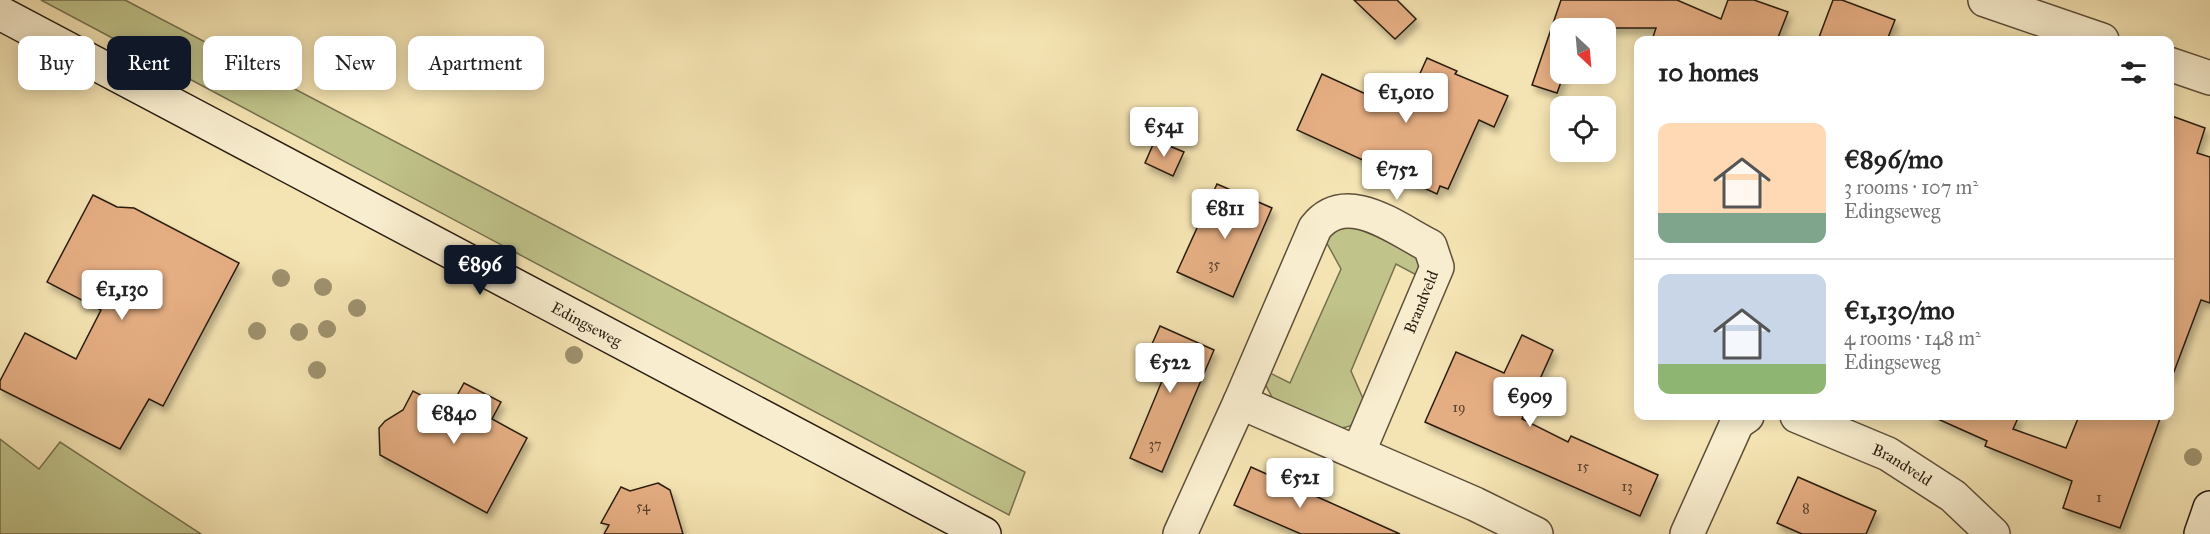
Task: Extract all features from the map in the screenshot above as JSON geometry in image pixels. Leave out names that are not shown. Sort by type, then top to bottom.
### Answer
[{"type":"street","points":[[1985,0],[2090,36]]},
{"type":"street","name":"Edingseweg","points":[[0,13],[984,534]]},
{"type":"street","points":[[2174,66],[2210,78]]},
{"type":"street","name":"Brandveld","points":[[1180,534],[1315,228],[1332,212],[1344,209],[1358,210],[1430,246],[1437,267],[1358,453]]},
{"type":"street","points":[[1240,402],[1480,506],[1536,534]]},
{"type":"street","points":[[1687,534],[1737,423],[1741,420]]},
{"type":"street","name":"Brandveld","points":[[1807,420],[1888,454],[1953,496],[1993,534]]},
{"type":"street","points":[[2201,534],[2210,508]]},
{"type":"green space","points":[[41,0],[125,0],[203,41],[203,86],[191,80],[191,36],[109,36]]},
{"type":"green space","points":[[210,90],[297,90],[1025,472],[1009,515]]},
{"type":"green space","points":[[1354,221],[1420,254],[1422,278],[1396,264],[1351,371],[1368,410],[1351,426],[1336,428],[1273,399],[1263,380],[1266,371],[1290,383],[1341,269],[1323,236]]},
{"type":"green space","points":[[0,439],[39,469],[60,442],[201,534],[0,534]]},
{"type":"building","points":[[1354,0],[1397,0],[1416,19],[1395,39]]},
{"type":"building","points":[[1561,0],[1677,0],[1721,19],[1728,0],[1754,0],[1788,12],[1779,36],[1653,36],[1656,28],[1616,28],[1616,18],[1555,18]]},
{"type":"building","points":[[1833,0],[1842,0],[1895,20],[1889,36],[1820,36]]},
{"type":"building","points":[[1550,32],[1550,84],[1560,84],[1557,93],[1532,85]]},
{"type":"building","points":[[1427,58],[1457,71],[1455,74],[1508,96],[1494,127],[1479,120],[1448,189],[1440,186],[1437,194],[1297,130],[1322,74],[1403,111]]},
{"type":"building","points":[[2174,117],[2205,128],[2197,153],[2210,157],[2210,303],[2201,300],[2174,372]]},
{"type":"building","points":[[1155,140],[1184,152],[1173,176],[1145,163]]},
{"type":"building","points":[[1217,184],[1272,208],[1233,297],[1177,272]]},
{"type":"building","points":[[93,195],[117,207],[134,208],[239,263],[163,406],[149,399],[120,449],[0,389],[0,381],[25,333],[76,359],[101,310],[47,282]]},
{"type":"building","points":[[1160,326],[1214,350],[1162,472],[1130,458],[1162,381],[1140,371]]},
{"type":"building","points":[[1522,335],[1553,350],[1522,419],[1568,442],[1571,436],[1658,475],[1640,516],[1425,422],[1456,352],[1504,373]]},
{"type":"building","points":[[464,383],[501,402],[492,419],[527,438],[487,513],[380,455],[379,428],[385,421],[403,410],[413,391],[449,410]]},
{"type":"building","points":[[1940,420],[2017,420],[2013,429],[2066,448],[2077,420],[2160,420],[2120,528],[2063,508],[2072,481],[1985,446],[1987,441]]},
{"type":"building","points":[[1251,467],[1400,534],[1301,534],[1234,505]]},
{"type":"building","points":[[1798,477],[1876,511],[1866,534],[1802,534],[1777,523]]},
{"type":"building","points":[[658,483],[670,490],[683,534],[604,534],[609,525],[601,523],[621,487],[630,491]]}]
